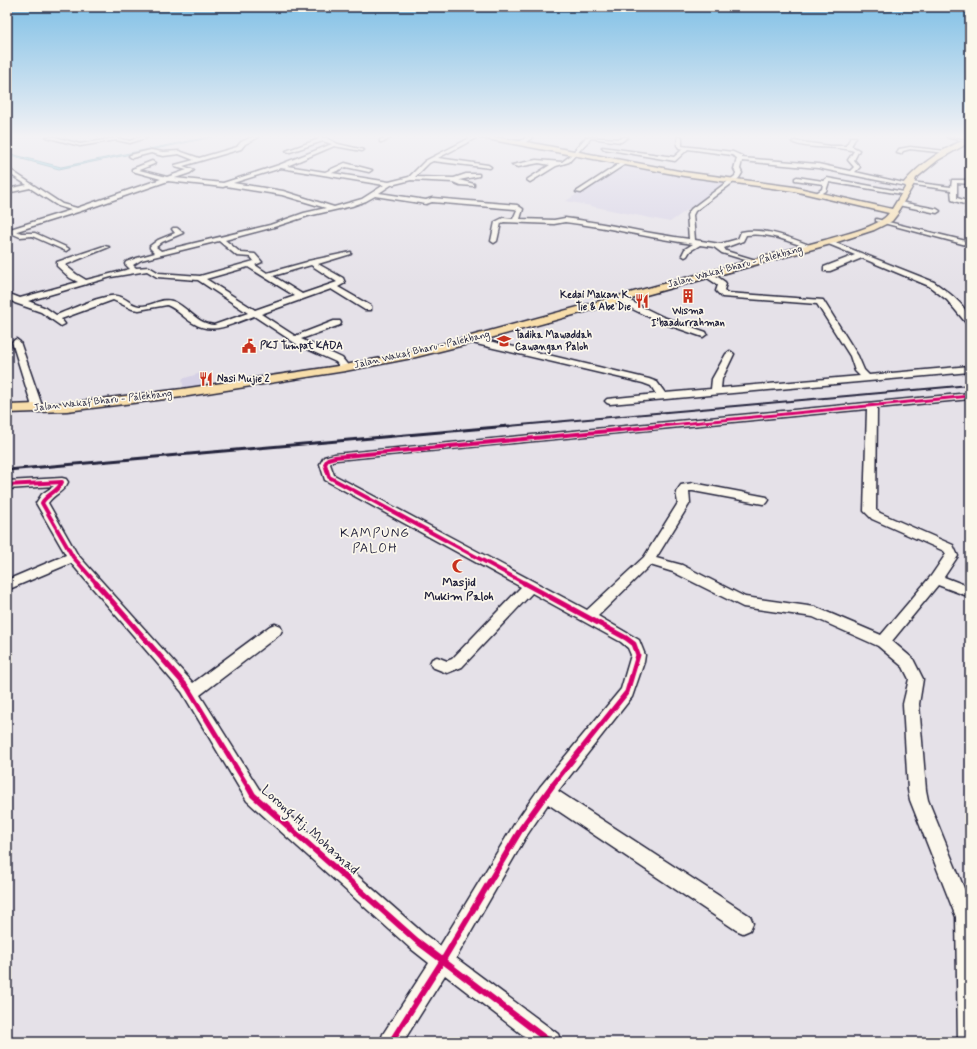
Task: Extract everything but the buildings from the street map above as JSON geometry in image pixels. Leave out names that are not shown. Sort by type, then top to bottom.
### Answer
[{"type":"main road","points":[[764,186],[818,194],[867,205],[894,207]]},
{"type":"main road","name":"Jalan Wakaf Bharu - Palekbang","points":[[7,409],[35,409],[83,405],[182,393],[345,368],[412,355],[757,262],[871,228],[882,220],[894,207],[906,186]]},
{"type":"main road","name":"Jalan Wakaf Bharu - Palekbang","points":[[894,207],[906,186]]},
{"type":"main road","points":[[867,205],[880,213],[882,220]]},
{"type":"street","points":[[7,191],[32,186],[60,205],[78,210]]},
{"type":"street","points":[[9,231],[78,210],[147,186]]},
{"type":"street","points":[[240,186],[283,192],[334,209]]},
{"type":"street","points":[[135,271],[129,264],[130,262],[159,253],[272,226],[306,214],[350,205],[374,194],[386,186]]},
{"type":"street","points":[[579,192],[588,186]]},
{"type":"street","points":[[696,242],[690,215],[692,210],[724,186]]},
{"type":"street","points":[[818,194],[823,191],[826,186]]},
{"type":"street","points":[[918,186],[954,189]]},
{"type":"street","points":[[954,186],[954,199],[970,204]]},
{"type":"street","points":[[374,194],[426,202],[432,200],[517,207],[520,209],[516,220]]},
{"type":"street","points":[[894,207],[937,211]]},
{"type":"street","points":[[494,241],[500,221],[516,220],[554,222],[573,220],[656,237],[696,242],[720,247],[731,242],[741,240],[743,233],[780,236],[810,247]]},
{"type":"street","points":[[882,220],[970,244]]},
{"type":"street","points":[[159,253],[152,247],[160,241],[180,234],[174,229]]},
{"type":"street","points":[[9,231],[18,235],[33,234],[66,249]]},
{"type":"street","points":[[169,238],[186,247]]},
{"type":"street","points":[[18,301],[85,282],[145,269],[157,275],[200,278],[258,262],[254,255],[240,255],[219,238]]},
{"type":"street","points":[[685,255],[687,250],[696,242]]},
{"type":"street","points":[[828,242],[925,280],[938,288],[960,309],[970,322]]},
{"type":"street","points":[[85,282],[73,276],[60,264],[106,247]]},
{"type":"street","points":[[720,247],[724,252],[757,262]]},
{"type":"street","points":[[268,276],[310,262],[349,253]]},
{"type":"street","points":[[827,269],[862,255]]},
{"type":"street","points":[[7,295],[37,308],[59,321],[108,298],[115,297],[137,308],[162,303],[171,303],[204,326],[218,326],[342,282],[310,262]]},
{"type":"street","points":[[250,265],[302,297]]},
{"type":"street","points":[[709,275],[722,284],[720,291],[725,295],[820,302],[854,356],[860,371],[867,378]]},
{"type":"street","points":[[200,278],[294,339],[339,360],[345,368]]},
{"type":"street","points":[[331,286],[368,308]]},
{"type":"street","points":[[619,299],[648,315],[703,334]]},
{"type":"street","points":[[294,339],[337,323]]},
{"type":"street","points":[[472,340],[646,381],[654,384],[659,389],[662,396]]},
{"type":"street","points":[[16,342],[36,403],[35,409]]},
{"type":"street","points":[[716,391],[717,379],[730,354]]},
{"type":"street","points":[[610,401],[970,369]]},
{"type":"street","points":[[391,1042],[443,960],[512,842],[546,793],[626,692],[637,662],[638,652],[631,642],[330,478],[328,475],[326,461],[335,457],[970,396]]},
{"type":"street","points":[[872,405],[870,511],[876,516],[949,548],[952,554],[936,579],[883,642]]},
{"type":"street","name":"Lorong Hj. Mohamad","points":[[7,485],[62,482],[60,487],[46,497],[42,503],[73,557],[191,693],[253,795],[417,940],[550,1042]]},
{"type":"street","points":[[588,618],[648,560],[684,503],[682,492],[685,488],[693,487],[763,500]]},
{"type":"street","points":[[7,585],[73,557]]},
{"type":"street","points":[[648,560],[676,568],[743,602],[815,612],[883,642],[912,668],[916,679],[911,704],[917,793],[966,917],[969,1042]]},
{"type":"street","points":[[936,579],[970,592]]},
{"type":"street","points":[[437,663],[444,667],[449,667],[457,663],[530,586]]},
{"type":"street","points":[[191,693],[275,630]]},
{"type":"street","points":[[546,793],[743,923]]},
{"type":"shaded area","points":[[590,186],[721,186],[670,222],[566,201]]},
{"type":"shaded area","points":[[201,373],[201,389],[184,392],[182,379]]},
{"type":"railway","points":[[498,427],[970,385]]},
{"type":"railway","points":[[7,470],[509,426]]},
{"type":"cycle path","points":[[391,1042],[443,960],[521,829],[546,793],[627,692],[638,655],[634,644],[626,638],[329,477],[325,464],[328,459],[335,457],[970,396]]},
{"type":"cycle path","points":[[7,485],[62,482],[61,485],[46,497],[42,503],[73,557],[187,687],[253,795],[417,941],[550,1042]]},
{"type":"place","name":"Wisma I’baadurrahman","points":[[688,296]]},
{"type":"place","name":"Kedai Makan K. Tie & Abe Die","points":[[642,301]]},
{"type":"place","name":"Tadika Mawaddah Cawangan Paloh","points":[[504,341]]},
{"type":"place","name":"PKJ Tumpat KADA","points":[[249,346]]},
{"type":"place","name":"Nasi Mujie 2","points":[[206,379]]},
{"type":"place","name":"Masjid Mukim Paloh","points":[[459,566]]},
{"type":"district","name":"KAMPUNG PALOH","points":[[375,540]]}]
